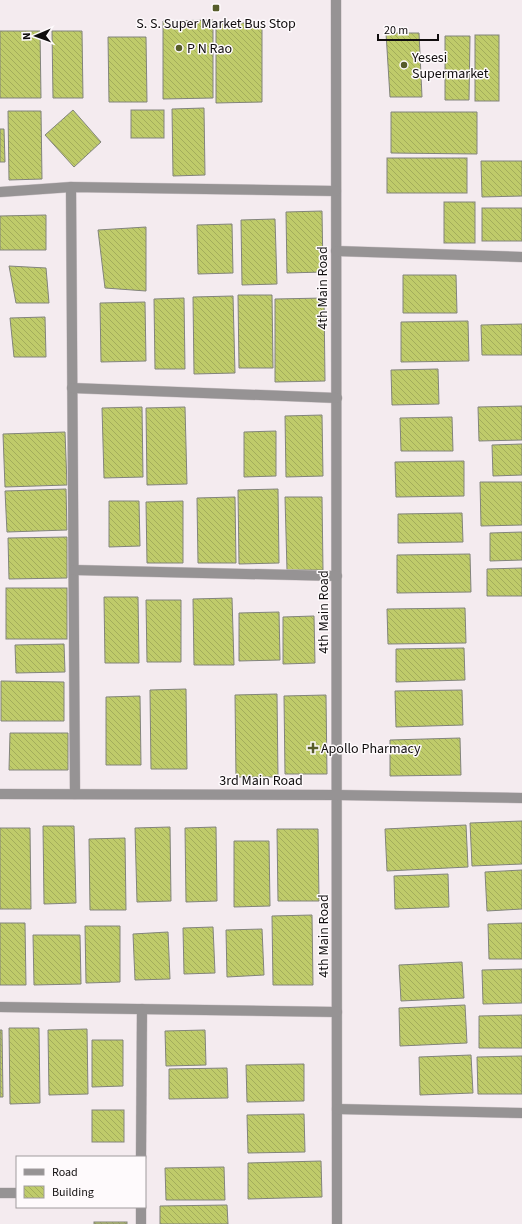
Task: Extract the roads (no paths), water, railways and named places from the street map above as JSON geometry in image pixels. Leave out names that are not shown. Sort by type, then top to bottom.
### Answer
[{"type":"street","name":"4th Main Road","points":[[336,0],[337,1224]]},
{"type":"street","points":[[0,192],[71,187],[336,191]]},
{"type":"street","points":[[71,187],[75,794]]},
{"type":"street","points":[[336,251],[522,257]]},
{"type":"street","points":[[72,388],[336,398]]},
{"type":"street","points":[[74,570],[337,576]]},
{"type":"street","name":"3rd Main Road","points":[[0,794],[337,794],[522,798]]},
{"type":"street","points":[[0,1007],[337,1012]]},
{"type":"street","points":[[141,1156],[142,1009]]},
{"type":"street","points":[[337,1108],[522,1113]]},
{"type":"street","points":[[0,1193],[16,1193]]},
{"type":"street","points":[[141,1208],[141,1224]]},
{"type":"place","name":"S. S. Super Market Bus Stop","points":[[216,8]]},
{"type":"place","name":"P N Rao","points":[[179,48]]},
{"type":"place","name":"Yesesi Supermarket","points":[[404,65]]},
{"type":"place","name":"Apollo Pharmacy","points":[[313,748]]}]
